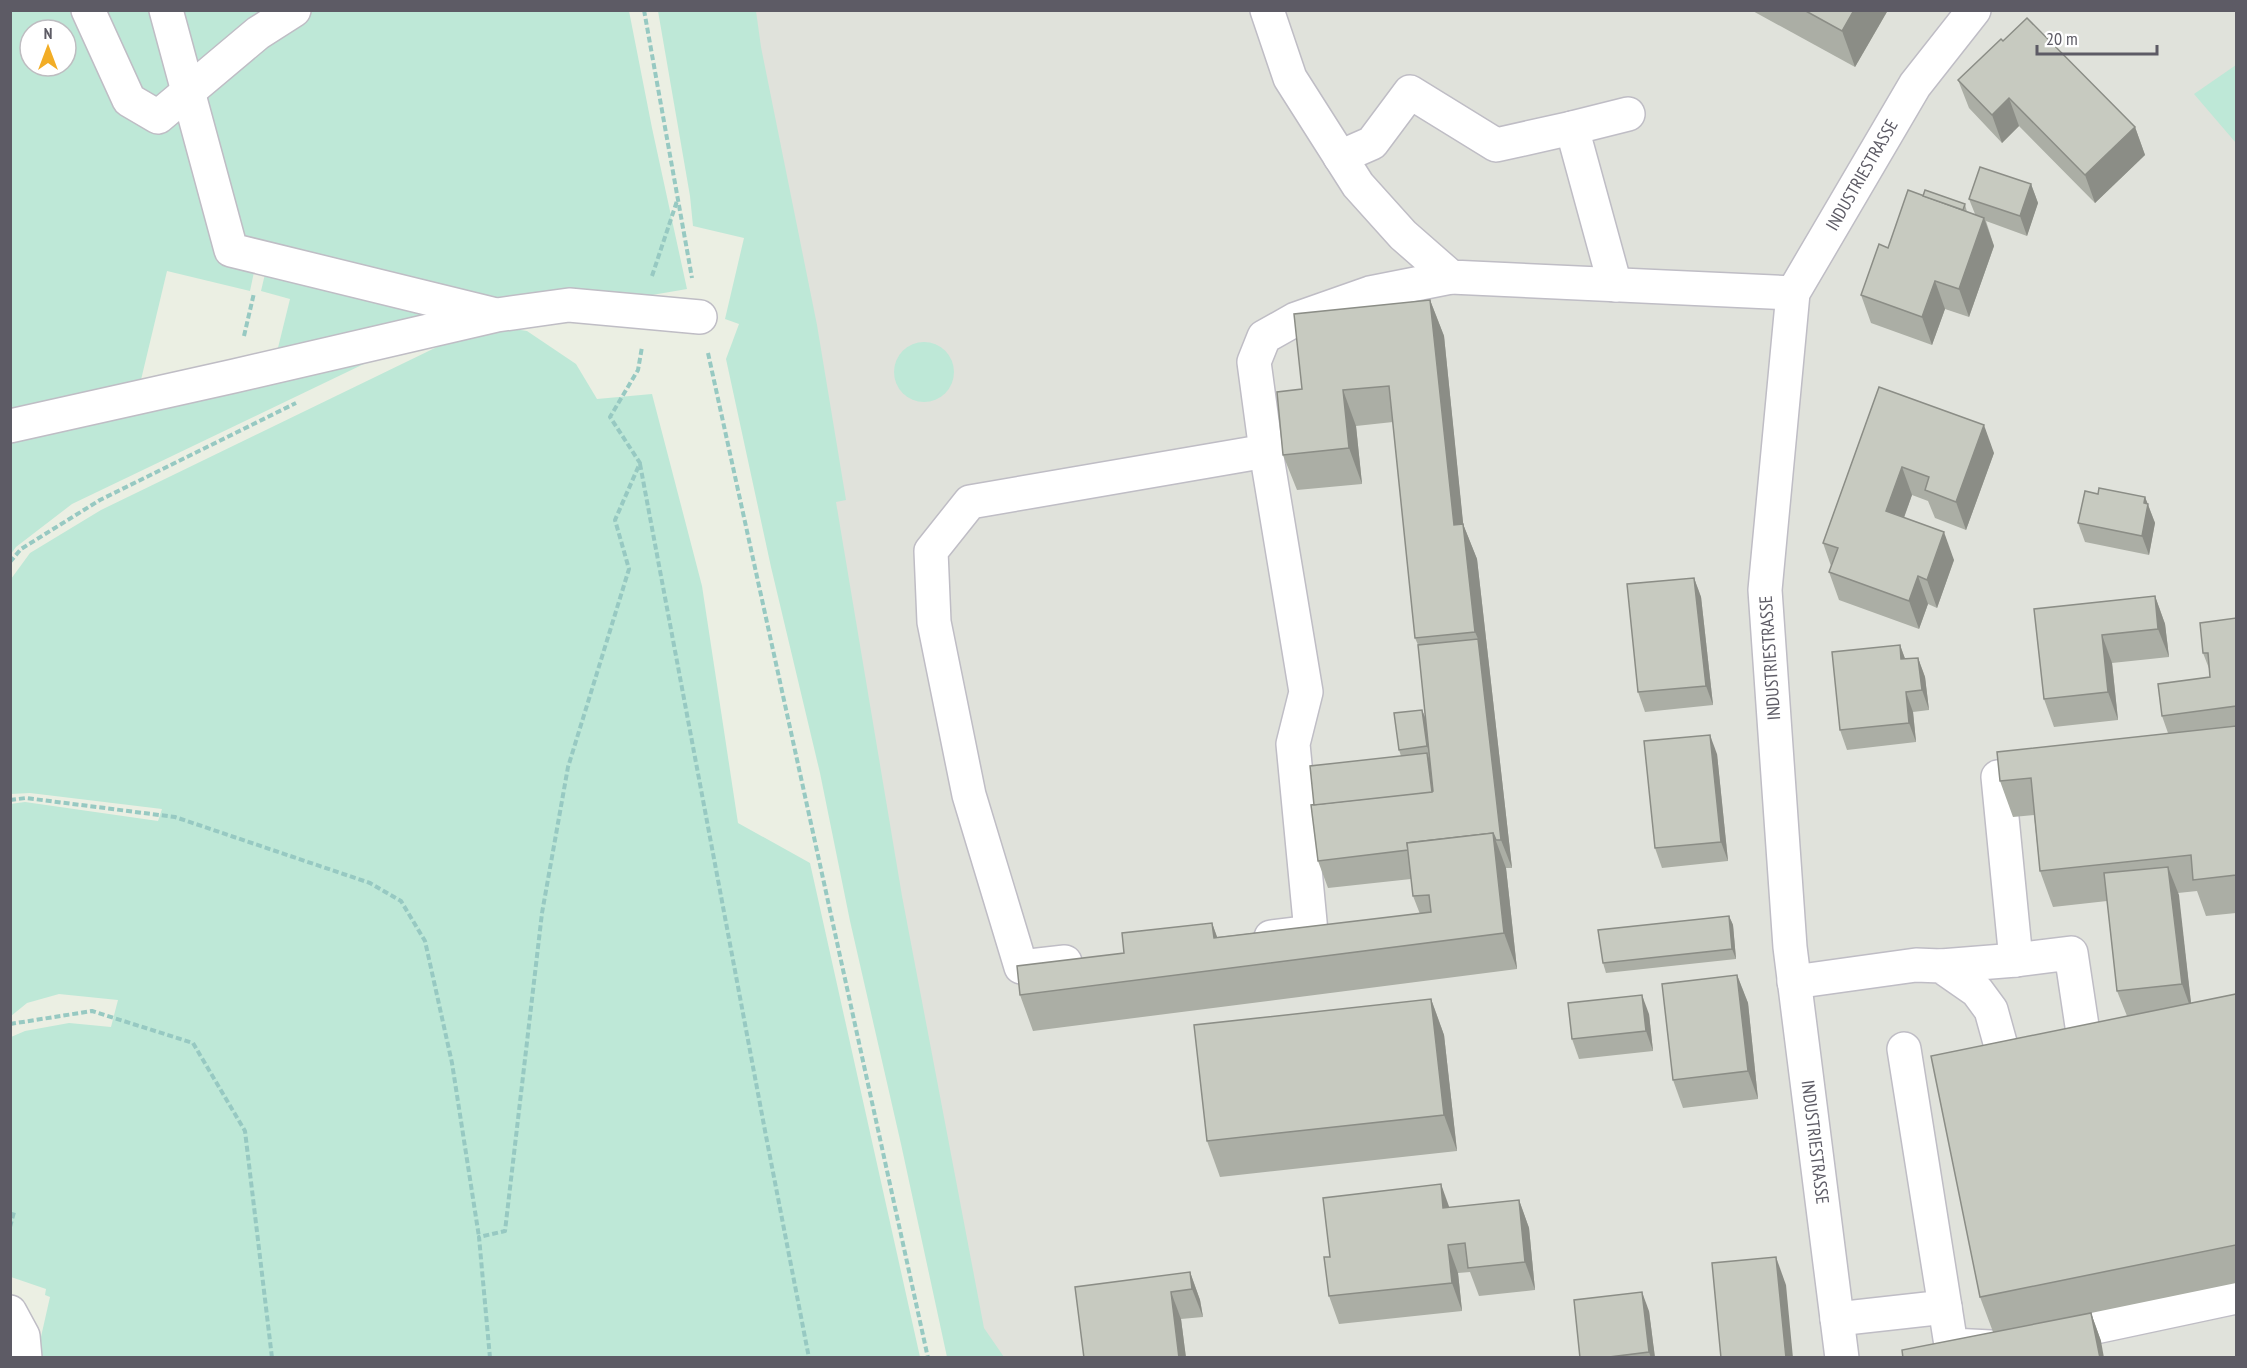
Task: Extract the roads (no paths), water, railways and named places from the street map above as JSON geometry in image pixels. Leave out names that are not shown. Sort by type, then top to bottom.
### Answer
[{"type":"street","points":[[88,10],[129,100],[158,117],[258,33],[294,10]]},
{"type":"street","points":[[166,10],[231,250],[497,315]]},
{"type":"street","points":[[1267,10],[1290,78],[1358,185],[1403,235],[1451,277]]},
{"type":"street","name":"INDUSTRIESTRASSE","points":[[1842,1358],[1789,936],[1765,590],[1793,293],[1915,85],[1974,10]]},
{"type":"street","points":[[1340,157],[1372,143],[1410,92],[1496,145],[1628,114]]},
{"type":"street","points":[[1572,128],[1615,285]]},
{"type":"street","points":[[1241,940],[1311,932],[1293,744],[1306,692],[1266,451],[1254,362],[1264,337],[1296,319],[1370,293],[1451,277],[1793,293]]},
{"type":"street","points":[[10,426],[497,315],[569,305],[700,317]]},
{"type":"street","points":[[1090,958],[1021,967],[969,795],[934,622],[932,551],[970,502],[1266,451]]},
{"type":"street","points":[[2016,960],[1998,777],[2070,769]]},
{"type":"street","points":[[1794,982],[1916,965],[1941,966],[2071,953],[2085,1046],[2143,1036]]},
{"type":"street","points":[[1941,966],[1977,991],[1992,1010],[2004,1057]]},
{"type":"street","points":[[1904,1049],[1951,1345],[1997,1348],[2236,1298]]},
{"type":"street","points":[[1837,1319],[1945,1307]]},
{"type":"street","points":[[10,1312],[23,1336],[25,1358]]}]
